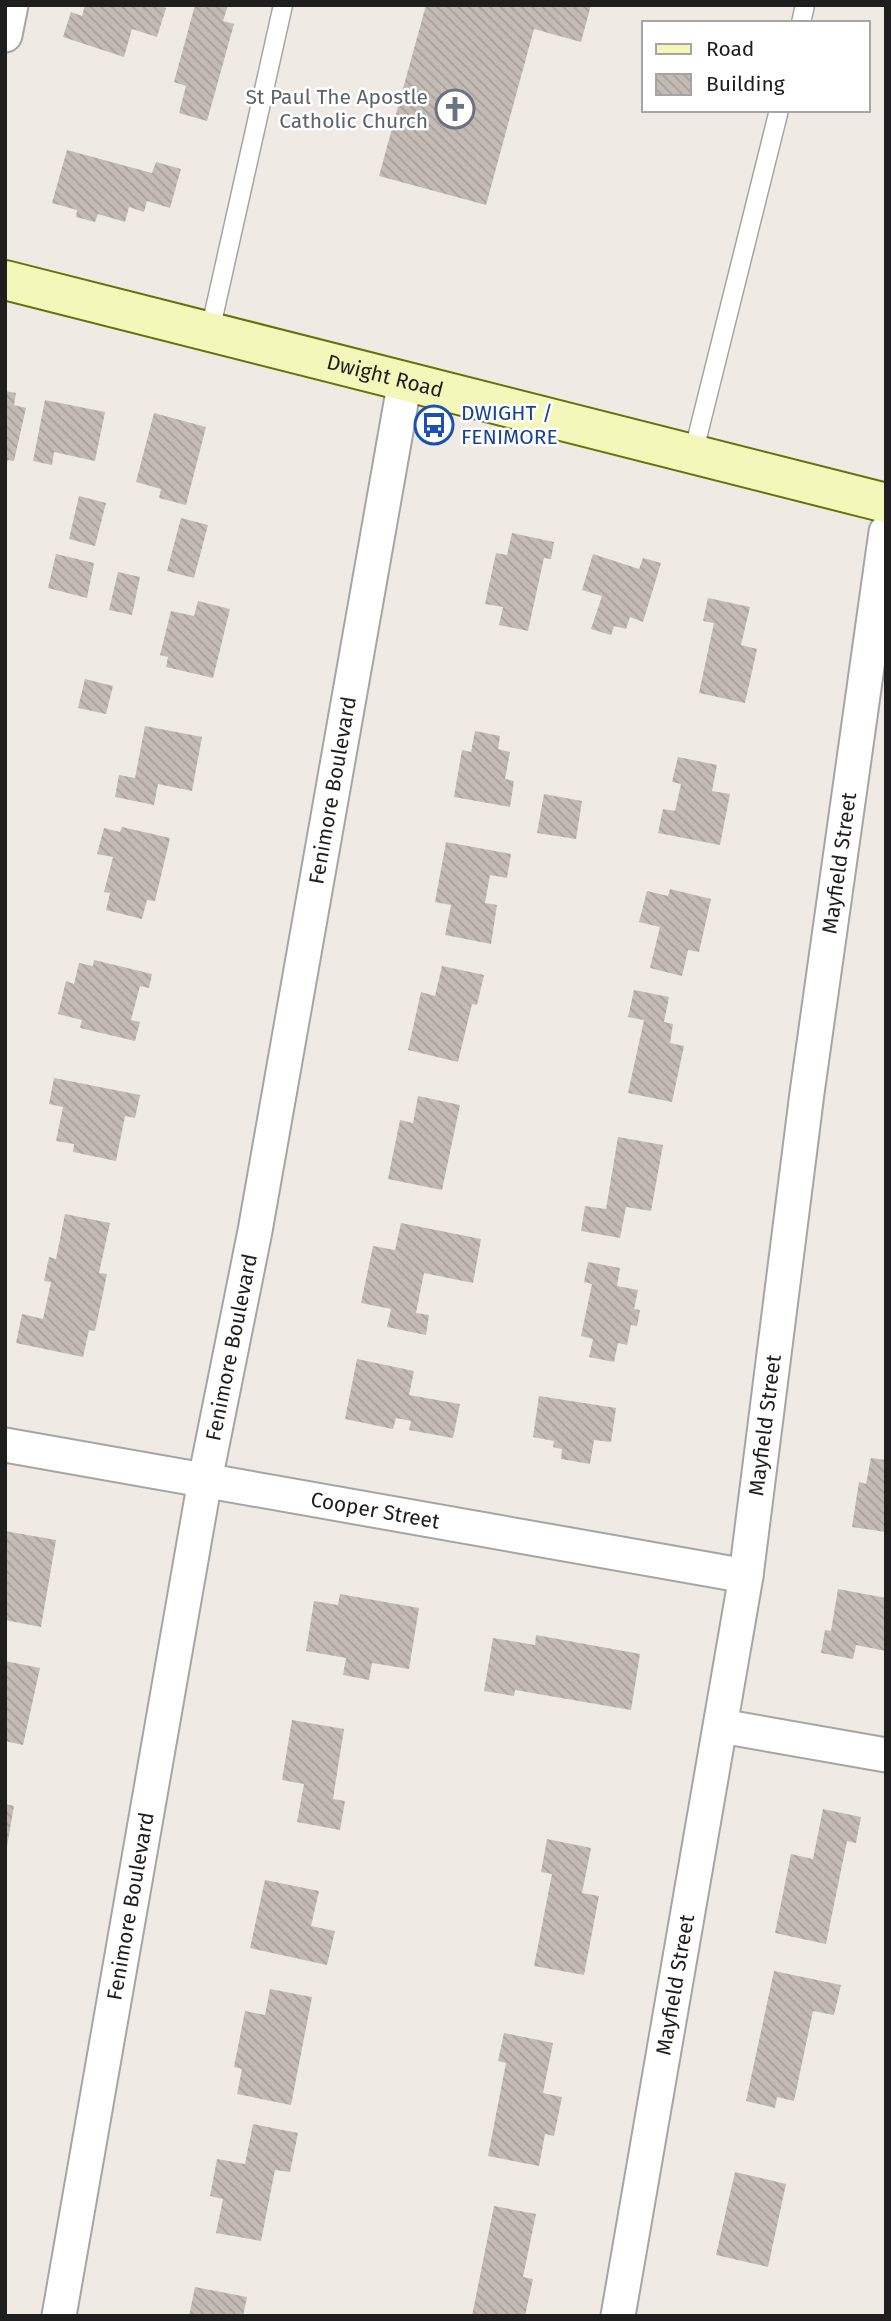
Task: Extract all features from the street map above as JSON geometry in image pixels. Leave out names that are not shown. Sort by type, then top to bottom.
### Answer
[{"type":"main road","name":"Dwight Road","points":[[5,280],[886,503]]},
{"type":"street","points":[[5,34],[11,5]]},
{"type":"street","name":"Fenimore Boulevard","points":[[59,2316],[205,1480],[255,1231],[405,380]]},
{"type":"street","name":"Mayfield Street","points":[[618,2316],[746,1576],[807,1093],[886,532]]},
{"type":"street","name":"Cooper Street","points":[[5,1446],[746,1576]]},
{"type":"street","points":[[722,1726],[886,1755]]},
{"type":"lane","points":[[210,331],[283,5]]},
{"type":"lane","points":[[693,454],[778,112]]},
{"type":"building","points":[[85,5],[157,5],[166,8],[157,37],[132,29],[124,57],[63,37],[71,12],[82,16]]},
{"type":"building","points":[[195,5],[228,5],[223,21],[234,24],[207,121],[179,113],[186,86],[174,82]]},
{"type":"building","name":"St Paul The Apostle Catholic Church","points":[[426,5],[591,5],[581,42],[534,29],[486,205],[379,176]]},
{"type":"building","points":[[67,150],[152,173],[156,162],[181,169],[170,208],[147,201],[144,212],[129,207],[125,222],[98,214],[95,222],[76,217],[77,210],[52,203]]},
{"type":"building","points":[[5,391],[16,393],[14,405],[26,408],[14,461],[8,460],[6,465]]},
{"type":"building","points":[[45,400],[105,412],[95,461],[54,452],[52,465],[33,461]]},
{"type":"building","points":[[154,413],[206,427],[186,505],[159,498],[161,489],[136,482]]},
{"type":"building","points":[[79,496],[106,503],[95,546],[69,539]]},
{"type":"building","points":[[181,518],[208,525],[194,578],[167,571]]},
{"type":"building","points":[[512,533],[554,542],[551,559],[544,558],[528,631],[499,625],[503,607],[485,604],[496,553],[507,555]]},
{"type":"building","points":[[56,554],[94,563],[87,598],[48,588]]},
{"type":"building","points":[[593,554],[639,569],[643,558],[661,563],[643,622],[630,617],[626,629],[614,626],[611,635],[591,629],[602,596],[582,590]]},
{"type":"building","points":[[118,572],[140,577],[132,615],[109,610]]},
{"type":"building","points":[[708,598],[750,607],[741,645],[757,649],[745,703],[699,693],[714,623],[703,621]]},
{"type":"building","points":[[198,601],[230,609],[213,678],[166,667],[168,657],[160,655],[171,611],[194,616]]},
{"type":"building","points":[[85,679],[113,686],[106,714],[78,708]]},
{"type":"building","points":[[145,726],[202,737],[192,791],[158,784],[154,805],[115,797],[119,775],[135,778]]},
{"type":"building","points":[[475,731],[500,736],[498,749],[510,752],[505,779],[514,781],[510,807],[454,797],[462,750],[471,752]]},
{"type":"building","points":[[678,757],[717,765],[712,791],[730,794],[720,845],[658,833],[663,809],[675,811],[681,784],[672,782]]},
{"type":"building","points":[[544,794],[582,801],[576,839],[537,833]]},
{"type":"building","points":[[122,827],[170,838],[155,901],[147,900],[142,919],[106,910],[110,893],[104,892],[113,857],[97,854],[104,828],[120,832]]},
{"type":"building","points":[[446,842],[511,854],[507,878],[490,875],[485,903],[497,905],[491,944],[445,935],[451,905],[435,902]]},
{"type":"building","points":[[670,889],[711,899],[699,952],[688,950],[682,976],[650,968],[660,927],[639,922],[647,891],[668,896]]},
{"type":"building","points":[[94,960],[152,974],[149,988],[140,986],[131,1020],[140,1022],[135,1041],[80,1028],[82,1020],[58,1014],[66,981],[74,984],[79,963],[93,966]]},
{"type":"building","points":[[442,966],[484,975],[477,1005],[472,1004],[458,1062],[408,1050],[421,992],[435,996]]},
{"type":"building","points":[[634,990],[669,997],[664,1022],[673,1024],[670,1043],[684,1046],[672,1102],[628,1093],[644,1020],[628,1017]]},
{"type":"building","points":[[54,1078],[140,1095],[135,1118],[125,1116],[116,1161],[73,1152],[74,1144],[56,1141],[63,1107],[49,1104]]},
{"type":"building","points":[[418,1096],[460,1105],[442,1190],[388,1179],[400,1120],[413,1123]]},
{"type":"building","points":[[618,1137],[663,1145],[651,1211],[626,1207],[620,1238],[581,1231],[585,1206],[606,1209]]},
{"type":"building","points":[[65,1214],[110,1223],[99,1273],[107,1274],[95,1331],[89,1330],[83,1357],[16,1343],[22,1314],[43,1319],[51,1282],[44,1281],[49,1257],[56,1259]]},
{"type":"building","points":[[401,1223],[481,1239],[473,1283],[424,1273],[416,1313],[429,1315],[426,1335],[387,1327],[391,1309],[361,1303],[373,1246],[395,1250]]},
{"type":"building","points":[[588,1262],[620,1268],[617,1286],[638,1290],[634,1309],[640,1310],[637,1326],[631,1325],[627,1345],[618,1343],[614,1362],[589,1357],[593,1339],[581,1336],[592,1284],[584,1282]]},
{"type":"building","points":[[357,1359],[414,1371],[409,1395],[460,1404],[453,1438],[409,1430],[411,1421],[396,1418],[393,1429],[345,1419]]},
{"type":"building","points":[[539,1396],[616,1408],[611,1442],[594,1440],[590,1464],[561,1459],[562,1449],[553,1447],[554,1441],[533,1437]]},
{"type":"building","points":[[871,1458],[886,1460],[886,1532],[852,1527],[859,1482],[866,1484]]},
{"type":"building","points":[[5,1531],[56,1540],[41,1627],[5,1620]]},
{"type":"building","points":[[838,1589],[886,1598],[886,1651],[856,1645],[853,1659],[821,1653],[825,1630],[831,1631]]},
{"type":"building","points":[[340,1594],[419,1608],[409,1669],[372,1663],[369,1680],[343,1675],[346,1658],[306,1651],[314,1601],[338,1605]]},
{"type":"building","points":[[536,1635],[640,1654],[631,1710],[515,1690],[514,1696],[484,1691],[493,1638],[535,1645]]},
{"type":"building","points":[[5,1661],[40,1668],[23,1745],[5,1741]]},
{"type":"building","points":[[292,1720],[344,1729],[333,1799],[345,1801],[340,1830],[297,1822],[304,1784],[282,1780]]},
{"type":"building","points":[[5,1804],[14,1806],[7,1846],[5,1846]]},
{"type":"building","points":[[823,1809],[861,1817],[856,1843],[847,1841],[826,1944],[775,1933],[791,1854],[813,1859]]},
{"type":"building","points":[[547,1839],[591,1848],[582,1893],[599,1896],[584,1975],[534,1966],[552,1874],[541,1872]]},
{"type":"building","points":[[265,1880],[319,1891],[311,1926],[335,1931],[327,1965],[250,1948]]},
{"type":"building","points":[[774,1971],[841,1985],[834,2015],[813,2011],[794,2101],[777,2097],[775,2108],[746,2101]]},
{"type":"building","points":[[270,1989],[312,1997],[291,2105],[237,2094],[242,2069],[234,2067],[245,2011],[265,2015]]},
{"type":"building","points":[[504,2033],[553,2043],[543,2093],[562,2097],[554,2136],[545,2134],[539,2166],[488,2156],[506,2063],[498,2061]]},
{"type":"building","points":[[253,2124],[298,2133],[290,2172],[275,2170],[261,2241],[216,2233],[223,2199],[210,2196],[217,2159],[245,2164]]},
{"type":"building","points":[[735,2172],[786,2184],[768,2267],[716,2255]]},
{"type":"building","points":[[494,2206],[536,2214],[523,2277],[533,2279],[525,2316],[472,2316]]},
{"type":"building","points":[[195,2287],[247,2297],[243,2316],[189,2316]]},
{"type":"place","name":"St Paul The Apostle Catholic Church","points":[[455,109]]},
{"type":"place","name":"DWIGHT / FENIMORE","points":[[434,425]]}]
